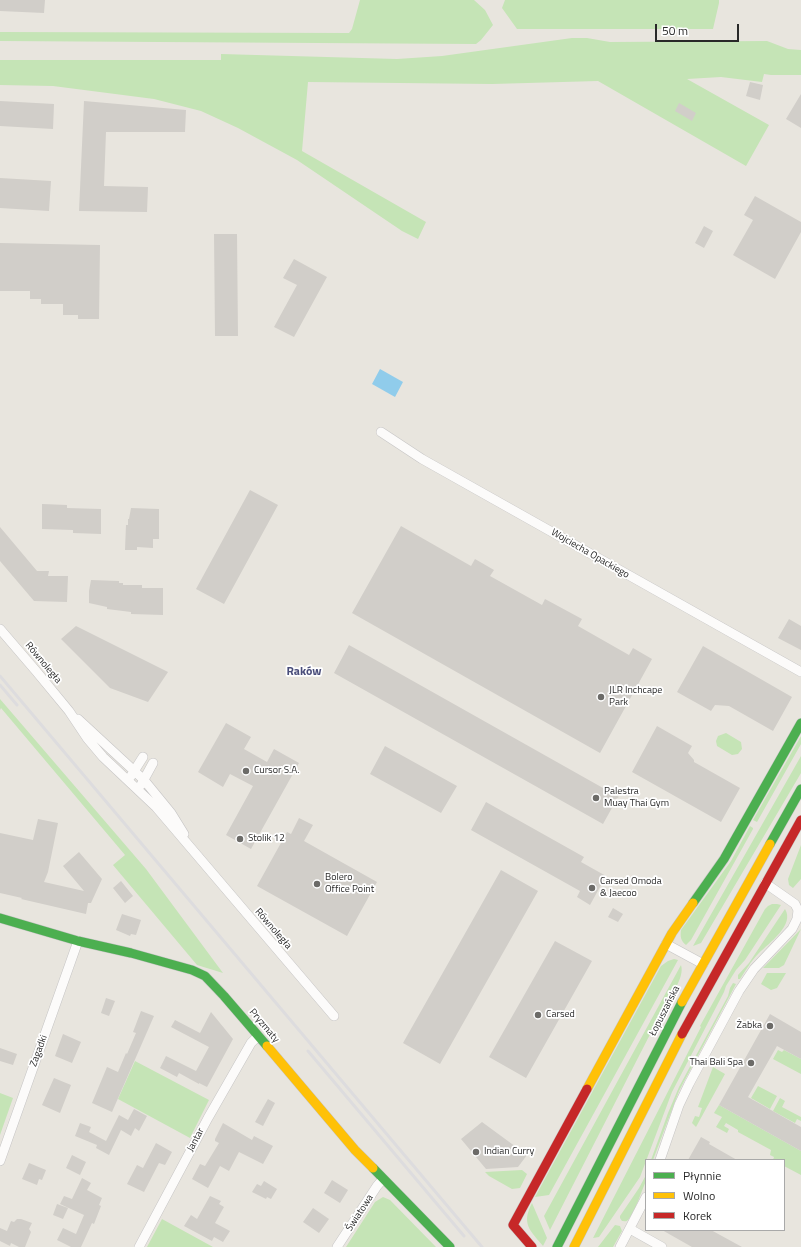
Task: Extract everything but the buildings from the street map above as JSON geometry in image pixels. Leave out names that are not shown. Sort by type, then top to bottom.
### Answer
[{"type":"street","name":"Wojciecha Opackiego","points":[[381,432],[422,459],[801,672]]},
{"type":"street","name":"Równoległa","points":[[0,629],[69,711],[87,738],[103,757],[156,807],[334,1016]]},
{"type":"street","name":"Równoległa","points":[[69,711],[94,732],[144,780],[171,813],[197,856]]},
{"type":"street","points":[[532,1247],[513,1225],[675,928],[724,859],[801,723]]},
{"type":"street","points":[[128,781],[143,756]]},
{"type":"street","points":[[138,790],[153,762]]},
{"type":"street","name":"Łopuszańska","points":[[557,1247],[684,997],[801,789]]},
{"type":"street","points":[[574,1247],[704,993],[801,820]]},
{"type":"street","points":[[660,1159],[679,1105],[739,991],[758,964],[790,932],[796,921],[798,913],[795,904],[766,883]]},
{"type":"street","name":"Pryzmaty","points":[[0,918],[78,941],[199,972],[209,979],[355,1150],[450,1247]]},
{"type":"street","name":"Zagadki","points":[[0,1161],[78,941]]},
{"type":"street","points":[[666,944],[703,964]]},
{"type":"street","name":"Jantar","points":[[139,1247],[235,1070],[251,1043],[258,1036]]},
{"type":"street","name":"Światowa","points":[[337,1247],[377,1186],[383,1180]]},
{"type":"street","points":[[620,1247],[645,1198]]},
{"type":"street","points":[[630,1229],[662,1247]]},
{"type":"green space","points":[[360,0],[474,0],[485,10],[493,25],[476,44],[0,41],[0,32],[349,33],[352,29]]},
{"type":"green space","points":[[505,0],[719,0],[719,3],[713,29],[517,29],[502,8]]},
{"type":"green space","points":[[572,38],[587,38],[610,42],[767,41],[788,49],[801,50],[801,75],[764,74],[762,82],[721,77],[687,79],[769,125],[746,166],[598,81],[492,84],[308,82],[302,151],[426,222],[418,239],[402,231],[297,160],[238,128],[201,111],[154,99],[53,86],[0,85],[0,60],[221,60],[221,54],[397,59],[442,56]]},
{"type":"green space","points":[[0,699],[146,869],[223,973],[197,965],[113,865],[125,855],[1,708],[0,710]]},
{"type":"green space","points":[[726,733],[741,742],[742,749],[738,754],[732,755],[717,746],[716,741],[718,736]]},
{"type":"green space","points":[[801,736],[801,744],[757,822],[753,820]]},
{"type":"green space","points":[[801,756],[801,773],[701,943],[693,946]]},
{"type":"green space","points":[[750,826],[753,829],[691,940],[686,945],[681,939],[681,930],[731,861]]},
{"type":"green space","points":[[801,845],[801,879],[793,888],[789,885],[788,879]]},
{"type":"green space","points":[[772,904],[781,905],[726,986],[672,1092],[647,1159],[645,1159],[645,1164],[640,1177],[599,1237],[593,1238],[701,1027],[700,1026],[768,906]]},
{"type":"green space","points":[[785,909],[787,921],[780,933],[756,956],[740,979],[738,979],[738,975],[749,963]]},
{"type":"green space","points":[[801,929],[784,965],[779,968],[763,968]]},
{"type":"green space","points":[[674,959],[678,960],[549,1195],[535,1197],[661,966]]},
{"type":"green space","points":[[681,965],[682,970],[679,981],[664,1007],[550,1230],[544,1216]]},
{"type":"green space","points":[[767,973],[786,973],[777,988],[771,990],[761,984]]},
{"type":"green space","points":[[733,983],[736,984],[679,1091],[653,1159],[651,1159],[679,1087],[728,996]]},
{"type":"green space","points":[[778,1050],[782,1052],[784,1050],[801,1059],[801,1074],[773,1059]]},
{"type":"green space","points":[[135,1061],[209,1100],[190,1138],[118,1099]]},
{"type":"green space","points":[[713,1067],[725,1074],[696,1127],[692,1123],[695,1116],[699,1117],[702,1108],[698,1107]]},
{"type":"green space","points":[[758,1086],[777,1096],[770,1109],[751,1098]]},
{"type":"green space","points":[[0,1093],[13,1098],[0,1135]]},
{"type":"green space","points":[[780,1098],[785,1101],[782,1107],[801,1117],[801,1121],[797,1119],[795,1123],[773,1111]]},
{"type":"green space","points":[[719,1105],[801,1151],[801,1175],[785,1167],[785,1159],[773,1159],[774,1157],[770,1155],[771,1150],[738,1132],[738,1130],[726,1123],[724,1126],[729,1129],[727,1133],[716,1127],[722,1117],[714,1113]]},
{"type":"green space","points":[[522,1170],[527,1174],[520,1188],[512,1189],[489,1176],[485,1172]]},
{"type":"green space","points":[[645,1177],[645,1184],[631,1216],[627,1221],[622,1221],[620,1216]]},
{"type":"green space","points":[[383,1197],[390,1200],[436,1247],[346,1247],[375,1202]]},
{"type":"green space","points":[[532,1203],[547,1238],[543,1246],[528,1226],[527,1216]]},
{"type":"green space","points":[[162,1219],[213,1247],[147,1247]]},
{"type":"green space","points":[[615,1225],[620,1226],[622,1231],[613,1247],[598,1247]]},
{"type":"water","points":[[380,369],[403,382],[395,397],[372,384]]},
{"type":"railway","points":[[0,676],[482,1247]]},
{"type":"railway","points":[[0,685],[17,705]]},
{"type":"railway","points":[[308,1051],[464,1236]]},
{"type":"traffic: fast","points":[[693,903],[724,859],[801,723]]},
{"type":"traffic: fast","points":[[770,844],[801,789]]},
{"type":"traffic: fast","points":[[0,918],[78,941],[131,953],[192,970],[205,976],[267,1046]]},
{"type":"traffic: fast","points":[[557,1247],[682,1002]]},
{"type":"traffic: fast","points":[[373,1168],[450,1247]]},
{"type":"traffic: slow","points":[[682,1002],[770,844]]},
{"type":"traffic: slow","points":[[587,1089],[672,933],[693,903]]},
{"type":"traffic: slow","points":[[574,1247],[682,1034]]},
{"type":"traffic: slow","points":[[267,1046],[355,1150],[373,1168]]},
{"type":"traffic: jam","points":[[682,1034],[801,820]]},
{"type":"traffic: jam","points":[[532,1247],[513,1225],[587,1089]]},
{"type":"place","name":"JLR Inchcape Park","points":[[601,697]]},
{"type":"place","name":"Cursor S.A.","points":[[246,771]]},
{"type":"place","name":"Palestra Muay Thai Gym","points":[[596,798]]},
{"type":"place","name":"Stolik 12","points":[[240,839]]},
{"type":"place","name":"Bolero Office Point","points":[[317,884]]},
{"type":"place","name":"Carsed Omoda & Jaecoo","points":[[592,888]]},
{"type":"place","name":"Carsed","points":[[538,1015]]},
{"type":"place","name":"Żabka","points":[[770,1026]]},
{"type":"place","name":"Thai Bali Spa","points":[[751,1063]]},
{"type":"place","name":"Indian Curry","points":[[476,1152]]},
{"type":"district","name":"Raków","points":[[304,672]]}]
